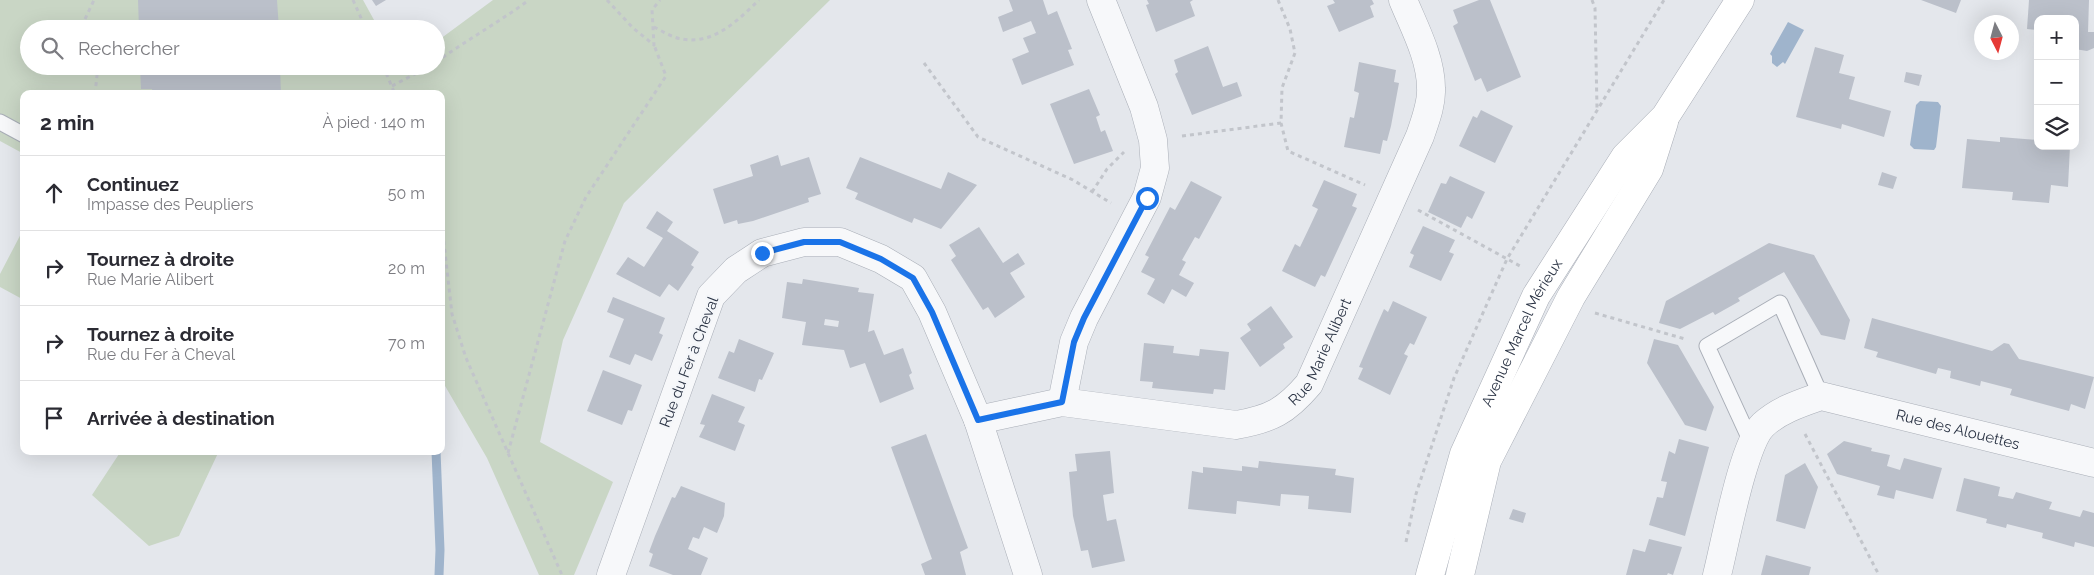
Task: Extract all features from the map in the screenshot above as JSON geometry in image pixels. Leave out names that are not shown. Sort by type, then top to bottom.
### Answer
[{"type":"main road","name":"Avenue Marcel Mérieux","points":[[1430,575],[1464,454],[1536,296],[1625,157],[1665,117],[1740,0]]},
{"type":"main road","name":"Avenue Marcel Mérieux","points":[[1460,575],[1487,461],[1571,297],[1649,169],[1665,117]]},
{"type":"street","points":[[1062,402],[1074,342],[1084,318],[1147,198],[1155,168],[1153,140],[1144,107],[1101,0]]},
{"type":"street","name":"Rue Marie Alibert","points":[[978,420],[1062,402],[1236,425],[1256,422],[1274,414],[1293,402],[1309,384],[1420,136],[1428,113],[1432,89],[1429,67],[1403,0]]},
{"type":"street","name":"Rue du Fer à Cheval","points":[[611,575],[711,296],[736,270],[762,253],[804,242],[840,242],[881,259],[913,278],[932,312],[978,420],[1028,575]]},
{"type":"street","points":[[1717,575],[1747,452],[1762,426],[1791,407],[1821,396]]},
{"type":"street","name":"Rue des Alouettes","points":[[1821,396],[2094,463]]},
{"type":"lane","points":[[0,122],[20,134]]},
{"type":"lane","points":[[1752,444],[1707,346],[1780,303],[1821,396]]},
{"type":"path","points":[[85,19],[94,0]]},
{"type":"path","points":[[353,0],[362,20]]},
{"type":"path","points":[[445,56],[529,0]]},
{"type":"path","points":[[607,0],[633,28],[654,45]]},
{"type":"path","points":[[508,453],[565,241],[586,197],[666,76],[654,45],[652,10],[660,0]]},
{"type":"path","points":[[654,27],[681,39],[699,40],[716,35],[736,22],[759,0]]},
{"type":"path","points":[[1278,0],[1290,29],[1295,53],[1282,88],[1281,123],[1288,151],[1393,197]]},
{"type":"path","points":[[1592,0],[1595,8],[1597,109]]},
{"type":"path","points":[[924,63],[978,138],[1073,180],[1137,216]]},
{"type":"path","points":[[95,90],[97,75]]},
{"type":"path","points":[[387,75],[394,90]]},
{"type":"path","points":[[392,86],[413,75]]},
{"type":"path","points":[[445,250],[452,314],[466,358],[562,575]]},
{"type":"path","points":[[445,284],[449,283]]},
{"type":"path","points":[[1791,407],[1879,575]]},
{"type":"green space","points":[[0,0],[363,0],[374,20],[20,20],[20,75],[445,75],[445,35],[493,0],[830,0],[624,203],[563,340],[540,442],[613,482],[574,575],[539,575],[487,458],[445,386],[445,90],[20,90],[20,152],[0,141]]},
{"type":"green space","points":[[20,236],[20,298],[0,287],[0,274]]},
{"type":"green space","points":[[118,455],[217,455],[179,536],[149,546],[92,495]]},
{"type":"water","points":[[1788,22],[1804,30],[1785,64],[1783,62],[1777,67],[1772,63],[1772,56],[1770,54]]},
{"type":"water","points":[[1920,101],[1938,102],[1941,106],[1936,147],[1934,150],[1914,149],[1910,145],[1916,105]]},
{"type":"building","points":[[138,0],[277,0],[278,20],[139,20]]},
{"type":"building","points":[[372,0],[386,0],[376,6]]},
{"type":"building","points":[[1009,0],[1043,0],[1048,15],[1057,11],[1072,49],[1068,50],[1074,65],[1022,85],[1012,59],[1029,52],[1023,38],[1036,33],[1031,21],[1003,32],[998,17],[1013,11]]},
{"type":"building","points":[[1147,0],[1193,0],[1190,2],[1195,16],[1156,32],[1146,5],[1149,4]]},
{"type":"building","points":[[1333,0],[1372,0],[1374,4],[1370,6],[1374,17],[1339,32],[1327,6],[1335,3]]},
{"type":"building","points":[[1479,0],[1490,0],[1521,77],[1487,92],[1481,78],[1475,81],[1453,26],[1458,23],[1453,10]]},
{"type":"building","points":[[1921,0],[1961,0],[1956,13]]},
{"type":"building","points":[[2029,0],[2089,0],[2088,32],[2094,32],[2094,48],[2087,51],[2079,50],[2079,15],[2034,15],[2034,30],[2027,29]]},
{"type":"building","points":[[1208,46],[1223,87],[1237,82],[1242,96],[1192,115],[1175,74],[1178,72],[1174,60]]},
{"type":"building","points":[[1815,47],[1844,55],[1839,73],[1855,77],[1849,99],[1891,111],[1884,137],[1842,124],[1841,129],[1796,117]]},
{"type":"building","points":[[1359,62],[1396,70],[1394,82],[1399,83],[1387,141],[1383,140],[1380,154],[1344,147],[1350,117],[1354,118],[1359,93],[1354,91]]},
{"type":"building","points":[[1906,72],[1922,75],[1919,86],[1904,82]]},
{"type":"building","points":[[140,75],[280,75],[281,90],[141,89]]},
{"type":"building","points":[[1089,89],[1100,115],[1096,117],[1101,132],[1105,130],[1113,151],[1074,164],[1050,104]]},
{"type":"building","points":[[1481,110],[1513,126],[1495,163],[1459,146],[1473,116],[1477,118]]},
{"type":"building","points":[[2000,137],[2034,140],[2034,150],[2070,150],[2068,187],[2051,185],[2049,203],[2012,200],[2013,192],[1962,188],[1967,139],[2000,142]]},
{"type":"building","points":[[778,155],[781,166],[809,157],[821,194],[808,198],[809,202],[753,221],[738,224],[737,220],[724,224],[713,189],[753,176],[750,165]]},
{"type":"building","points":[[860,157],[941,189],[948,172],[977,185],[941,229],[914,218],[912,223],[855,199],[858,193],[846,188]]},
{"type":"building","points":[[1882,172],[1897,177],[1893,189],[1878,185]]},
{"type":"building","points":[[1450,176],[1485,192],[1472,219],[1467,216],[1461,228],[1428,212],[1441,183],[1446,184]]},
{"type":"building","points":[[1324,180],[1357,194],[1352,206],[1357,208],[1325,277],[1321,275],[1315,287],[1282,271],[1295,244],[1300,247],[1318,209],[1312,206]]},
{"type":"building","points":[[1191,181],[1222,197],[1199,239],[1195,237],[1182,260],[1186,262],[1179,275],[1194,283],[1186,297],[1172,289],[1164,304],[1147,294],[1155,279],[1141,272],[1149,257],[1145,255],[1170,207],[1175,210]]},
{"type":"building","points":[[657,211],[673,222],[667,231],[699,252],[691,265],[694,267],[678,291],[669,284],[660,297],[616,274],[628,257],[644,267],[663,238],[646,228]]},
{"type":"building","points":[[1423,226],[1455,240],[1449,252],[1454,254],[1441,281],[1409,267],[1414,255],[1410,253]]},
{"type":"building","points":[[979,227],[1003,263],[1018,253],[1025,264],[1010,273],[1025,297],[995,318],[988,307],[983,310],[951,260],[956,256],[949,245]]},
{"type":"building","points":[[1769,243],[1814,255],[1850,320],[1845,340],[1821,335],[1784,272],[1738,298],[1740,301],[1715,315],[1713,312],[1680,329],[1659,323],[1666,301]]},
{"type":"building","points":[[803,279],[859,288],[858,292],[874,294],[868,332],[874,330],[884,355],[903,348],[912,373],[909,375],[914,389],[880,403],[865,363],[850,368],[844,350],[802,345],[806,322],[782,318],[787,282],[802,284]],"holes":[[[825,319],[839,321],[838,327],[824,325]]]},
{"type":"building","points":[[613,297],[665,318],[659,333],[663,335],[652,361],[635,354],[630,365],[609,357],[624,319],[607,312]]},
{"type":"building","points":[[1393,301],[1427,317],[1414,345],[1410,343],[1404,354],[1408,356],[1390,395],[1358,379],[1363,368],[1359,367],[1384,309],[1388,312]]},
{"type":"building","points":[[1271,306],[1293,337],[1283,344],[1285,348],[1260,367],[1240,338],[1251,330],[1247,324]]},
{"type":"building","points":[[1872,318],[1992,351],[2004,343],[2009,344],[2019,359],[2094,377],[2085,409],[2071,404],[2069,411],[2010,395],[2012,389],[1981,381],[1980,386],[1950,378],[1951,371],[1938,368],[1936,374],[1876,357],[1878,352],[1864,348]]},
{"type":"building","points":[[739,339],[774,353],[762,380],[759,379],[755,392],[718,378],[729,351],[734,353]]},
{"type":"building","points":[[1654,339],[1678,345],[1714,407],[1706,431],[1685,425],[1647,363]]},
{"type":"building","points":[[1144,343],[1174,346],[1173,353],[1199,356],[1200,349],[1229,352],[1225,390],[1214,389],[1213,394],[1152,388],[1153,382],[1140,381]]},
{"type":"building","points":[[603,370],[642,385],[632,411],[628,410],[622,425],[587,411]]},
{"type":"building","points":[[712,394],[745,407],[738,422],[745,425],[735,451],[699,437],[705,425],[700,424]]},
{"type":"building","points":[[926,434],[968,548],[960,552],[966,575],[925,575],[921,564],[932,559],[891,447]]},
{"type":"building","points":[[1679,439],[1709,447],[1685,536],[1649,525],[1657,497],[1663,498],[1667,482],[1661,481],[1669,451],[1675,454]]},
{"type":"building","points":[[1844,441],[1872,448],[1871,451],[1890,455],[1887,466],[1900,470],[1904,458],[1942,468],[1933,499],[1896,490],[1894,499],[1877,495],[1880,486],[1837,474],[1827,454]]},
{"type":"building","points":[[1110,451],[1114,493],[1103,495],[1107,521],[1116,519],[1125,561],[1092,568],[1088,550],[1081,551],[1073,516],[1069,472],[1077,471],[1075,454]]},
{"type":"building","points":[[1259,461],[1336,469],[1335,475],[1354,478],[1351,513],[1308,509],[1309,496],[1281,494],[1280,506],[1237,501],[1236,514],[1188,509],[1192,471],[1203,473],[1203,467],[1242,471],[1242,466],[1258,468]]},
{"type":"building","points":[[1805,463],[1818,487],[1805,529],[1776,521],[1785,475]]},
{"type":"building","points":[[1964,478],[2000,487],[1998,496],[2013,499],[2016,492],[2052,502],[2049,509],[2080,517],[2083,510],[2094,513],[2094,547],[2075,542],[2074,547],[2042,538],[2043,533],[2007,524],[2006,528],[1986,523],[1987,519],[1956,511]]},
{"type":"building","points":[[681,486],[725,503],[724,516],[717,533],[704,527],[699,539],[693,537],[688,549],[708,558],[701,575],[673,575],[649,566],[653,554],[649,552],[655,536],[672,497],[675,498]]},
{"type":"building","points":[[1513,509],[1526,513],[1523,523],[1509,519]]},
{"type":"building","points":[[1649,539],[1682,547],[1673,575],[1668,573],[1667,575],[1626,575],[1633,549],[1645,552]]},
{"type":"building","points":[[1766,555],[1811,567],[1809,575],[1761,575]]},
{"type":"waterway","points":[[436,455],[440,550],[439,575]]},
{"type":"route","points":[[762,253],[804,242],[840,242],[881,259],[913,278],[932,312],[978,420],[1062,402],[1074,342],[1084,318],[1147,198]]}]
